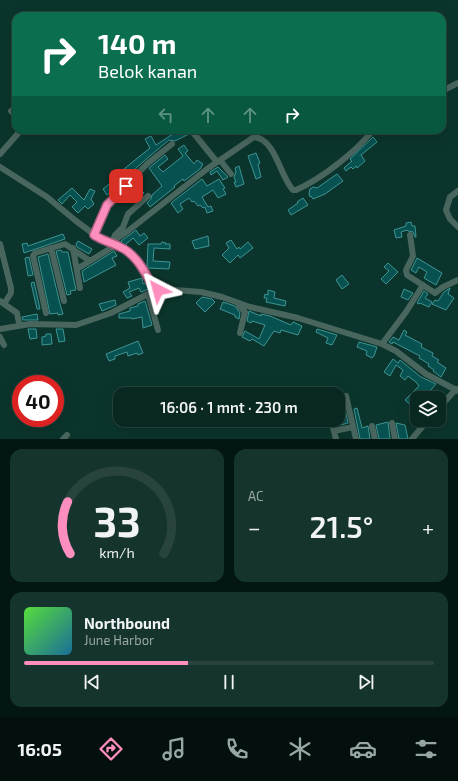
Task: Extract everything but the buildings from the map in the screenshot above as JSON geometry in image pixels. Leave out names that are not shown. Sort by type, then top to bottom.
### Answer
[{"type":"street","points":[[446,89],[458,83]]},
{"type":"street","points":[[0,154],[18,134]]},
{"type":"street","points":[[194,134],[231,174]]},
{"type":"street","points":[[77,269],[90,261],[218,161],[250,139],[258,138],[271,150],[288,184],[293,190],[296,190],[329,171],[365,140],[370,134]]},
{"type":"street","points":[[94,235],[107,205],[147,164],[172,144]]},
{"type":"street","points":[[0,167],[47,197],[94,235],[103,241],[113,243],[132,255],[155,291]]},
{"type":"street","points":[[458,191],[450,197],[446,204],[446,210],[450,219],[458,227]]},
{"type":"street","points":[[113,243],[115,235],[123,227],[128,214],[148,196]]},
{"type":"street","points":[[410,235],[413,256],[406,272],[435,293],[443,287],[458,280]]},
{"type":"street","points":[[0,244],[11,293],[1,303],[17,313],[19,323],[22,325]]},
{"type":"street","points":[[46,313],[33,256],[36,252],[65,244],[90,261]]},
{"type":"street","points":[[51,248],[64,301]]},
{"type":"street","points":[[73,248],[80,288]]},
{"type":"street","points":[[0,272],[8,278]]},
{"type":"street","points":[[382,344],[406,312],[423,285]]},
{"type":"street","points":[[0,329],[22,325],[76,325],[111,313],[148,294],[162,289],[201,292],[298,318],[382,344],[396,351],[426,374],[457,390],[446,401]]},
{"type":"street","points":[[148,294],[158,330]]},
{"type":"street","points":[[239,303],[239,306],[245,312],[240,333]]},
{"type":"street","points":[[0,337],[4,345]]},
{"type":"street","points":[[346,396],[356,439]]},
{"type":"street","points":[[392,423],[395,439]]},
{"type":"street","points":[[372,426],[375,439]]},
{"type":"street","points":[[333,427],[336,439]]},
{"type":"street","points":[[334,431],[353,427]]},
{"type":"street","points":[[412,439],[422,427]]},
{"type":"route","points":[[126,186],[107,205],[94,235],[103,241],[126,250],[132,255],[155,291],[158,290]]}]
